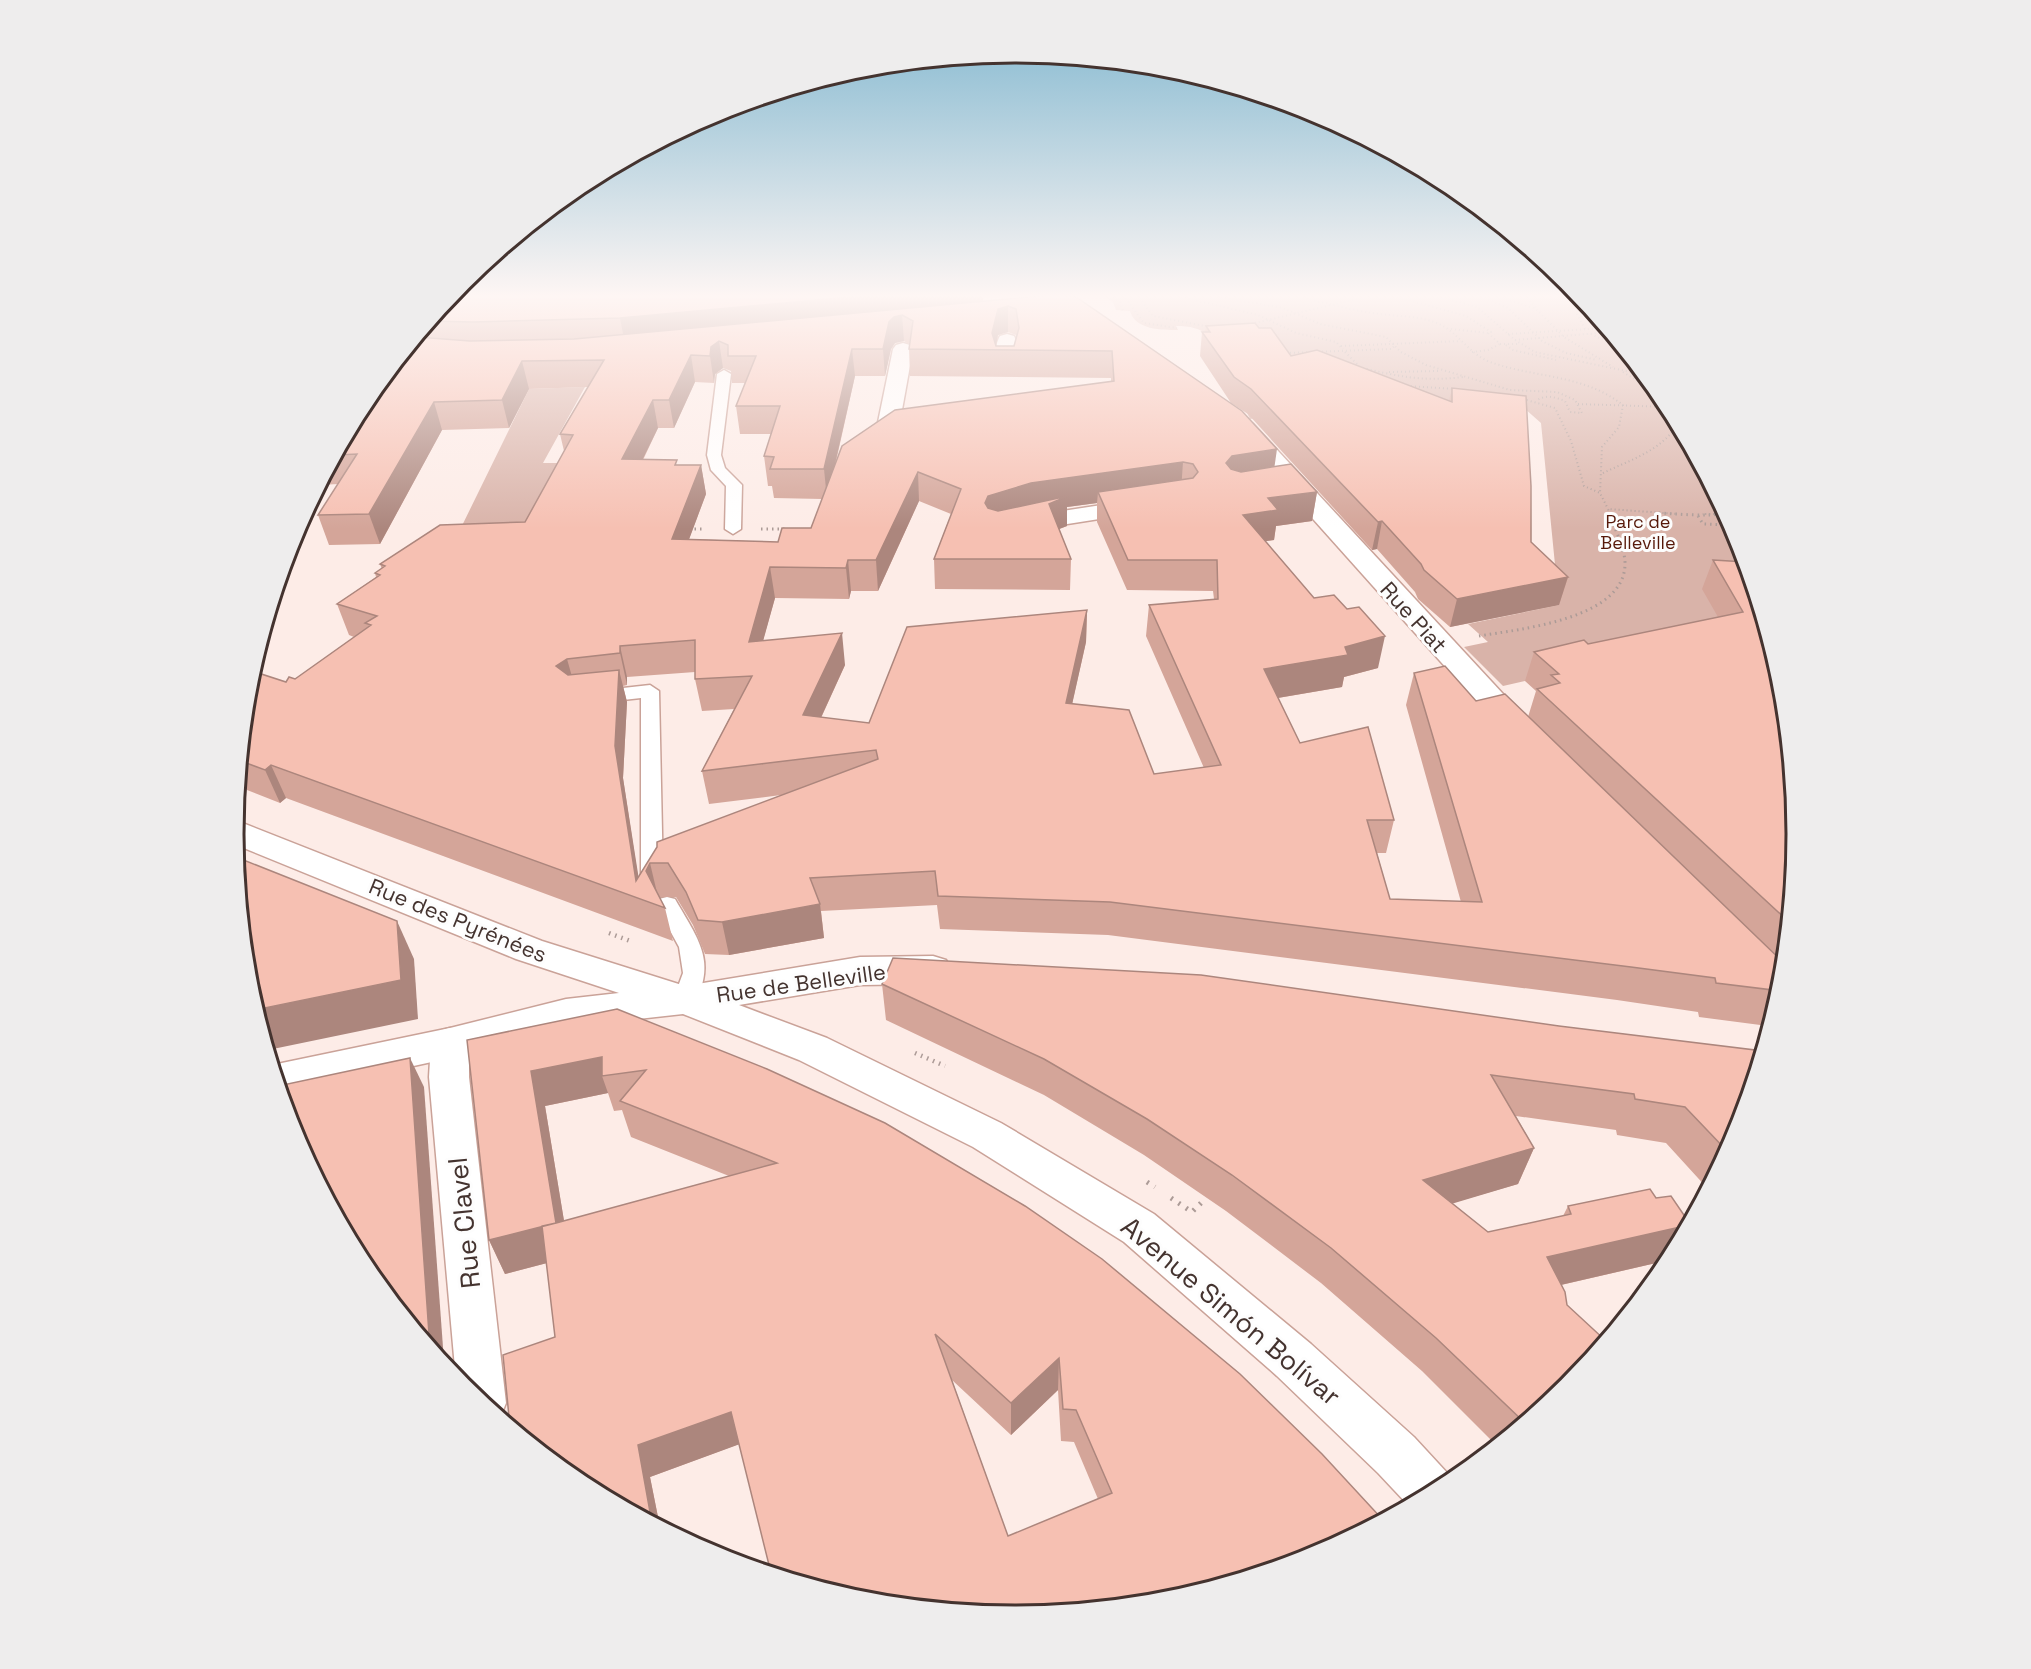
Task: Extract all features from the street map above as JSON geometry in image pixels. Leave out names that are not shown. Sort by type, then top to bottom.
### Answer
[{"type":"street","points":[[887,432],[898,373]]},
{"type":"street","name":"Rue Piat","points":[[1230,416],[1282,485],[1535,746]]},
{"type":"street","points":[[999,532],[1031,522],[1169,501]]},
{"type":"street","name":"Rue des Pyrénées","points":[[244,835],[529,950],[685,1000]]},
{"type":"street","name":"Rue de Belleville","points":[[284,1079],[450,1043],[566,1013],[685,1000],[860,971],[969,970]]},
{"type":"street","name":"Avenue Simón Bolívar","points":[[685,1000],[813,1049],[987,1135],[1139,1228],[1294,1360],[1396,1455],[1426,1487]]},
{"type":"street","name":"Rue Clavel","points":[[450,1043],[449,1077],[481,1390]]},
{"type":"lane","points":[[724,374],[714,455],[718,470],[734,485],[733,529]]},
{"type":"lane","points":[[576,699],[650,691],[652,879]]},
{"type":"lane","points":[[668,905],[690,947],[695,973],[685,1000]]},
{"type":"path","points":[[1382,373],[1433,381],[1468,377]]},
{"type":"path","points":[[1451,373],[1510,390],[1557,392],[1578,404],[1657,406]]},
{"type":"path","points":[[1531,373],[1577,382],[1612,394],[1623,405]]},
{"type":"path","points":[[1398,385],[1456,389]]},
{"type":"path","points":[[1536,401],[1545,396],[1556,398],[1565,401],[1570,412],[1581,414],[1578,404]]},
{"type":"path","points":[[1471,638],[1567,618],[1592,609],[1607,600],[1621,586],[1625,563],[1608,509],[1600,494],[1584,486],[1571,441],[1555,408],[1536,401],[1513,398]]},
{"type":"path","points":[[1600,494],[1603,473],[1600,464],[1602,447],[1619,427],[1623,405]]},
{"type":"path","points":[[1603,473],[1674,434],[1685,451]]},
{"type":"path","points":[[1608,509],[1698,516],[1705,513],[1716,514]]},
{"type":"path","points":[[1698,516],[1703,524],[1721,525]]},
{"type":"path","points":[[680,529],[789,529]]},
{"type":"path","points":[[609,933],[633,942]]},
{"type":"path","points":[[915,1053],[945,1066]]},
{"type":"path","points":[[1176,1201],[1192,1212],[1201,1203]]},
{"type":"green space","name":"Parc de Belleville","points":[[1228,373],[1634,373],[1684,449],[1707,493],[1728,539],[1750,598],[1727,634],[1503,686],[1464,647],[1488,642],[1468,624],[1559,605],[1541,423],[1524,408],[1408,400],[1250,419]]},
{"type":"green space","points":[[585,387],[543,463],[580,463],[559,521],[454,542],[529,389]]},
{"type":"building","points":[[397,373],[516,373],[502,400],[434,402],[369,514],[318,515],[357,454],[344,455]]},
{"type":"building","points":[[596,373],[682,373],[669,400],[653,400],[622,459],[677,460],[675,465],[701,465],[672,539],[778,542],[782,528],[811,528],[842,446],[895,410],[1114,381],[1113,373],[1187,373],[1242,411],[1277,449],[1232,456],[1226,463],[1231,469],[1241,472],[1291,464],[1317,492],[1268,498],[1278,510],[1243,515],[1314,598],[1334,595],[1347,609],[1359,607],[1385,636],[1345,647],[1348,655],[1264,669],[1300,743],[1368,727],[1394,820],[1367,820],[1390,899],[1482,902],[1414,673],[1445,666],[1476,701],[1505,694],[1777,956],[1771,990],[1716,983],[1715,978],[1110,902],[938,896],[935,871],[810,878],[820,904],[722,922],[698,920],[686,892],[668,863],[650,863],[646,871],[665,908],[271,765],[265,770],[248,764],[261,674],[286,682],[289,677],[295,679],[371,625],[365,623],[377,616],[337,604],[380,575],[375,573],[385,566],[380,564],[440,525],[525,522],[573,435],[560,434]],"holes":[[[1183,462],[1193,464],[1198,472],[1193,478],[1098,492],[1128,560],[1217,560],[1218,599],[1149,605],[1221,765],[1154,774],[1129,710],[1066,703],[1087,610],[907,627],[869,723],[803,715],[842,633],[749,642],[770,567],[846,568],[848,560],[876,560],[918,472],[961,489],[934,559],[1071,559],[1049,504],[1068,496],[998,511],[988,508],[985,503],[988,496],[1031,483]],[[695,640],[695,679],[752,676],[702,771],[876,750],[878,759],[657,842],[657,847],[636,881],[615,746],[619,670],[568,675],[556,666],[567,659],[620,653],[620,646]]]},
{"type":"building","points":[[749,373],[846,373],[824,469],[770,469],[774,457],[764,456],[780,406],[736,406]]},
{"type":"building","points":[[1231,373],[1376,373],[1452,402],[1452,388],[1526,396],[1531,486],[1531,542],[1568,577],[1457,599],[1424,570],[1382,521],[1378,522],[1251,389]]},
{"type":"building","points":[[1713,560],[1736,561],[1761,635],[1772,684],[1785,784],[1787,834],[1782,915],[1537,689],[1560,683],[1551,675],[1559,674],[1534,652],[1584,640],[1588,644],[1743,612]]},
{"type":"building","points":[[245,861],[397,921],[401,980],[264,1008],[251,935]]},
{"type":"building","points":[[893,958],[1201,975],[1559,1026],[1756,1050],[1721,1145],[1685,1107],[1635,1099],[1634,1094],[1491,1075],[1534,1148],[1423,1180],[1488,1232],[1571,1214],[1568,1206],[1650,1189],[1656,1198],[1671,1196],[1685,1217],[1680,1227],[1547,1257],[1565,1292],[1567,1305],[1601,1337],[1561,1380],[1520,1418],[1436,1338],[1331,1248],[1232,1175],[1147,1119],[1044,1059],[882,984]]},
{"type":"building","points":[[617,1009],[767,1069],[885,1123],[1025,1206],[1102,1259],[1240,1374],[1322,1454],[1378,1515],[1311,1547],[1263,1565],[1215,1580],[1116,1599],[1016,1606],[965,1604],[865,1591],[816,1580],[769,1565],[731,1412],[638,1445],[650,1514],[587,1476],[509,1417],[503,1355],[555,1337],[542,1227],[489,1240],[467,1040]],"holes":[[[602,1057],[602,1076],[646,1070],[620,1101],[777,1163],[556,1223],[531,1071]],[[935,1334],[1011,1403],[1059,1358],[1063,1409],[1076,1410],[1112,1493],[1008,1536]]]},
{"type":"building","points":[[410,1058],[429,1334],[403,1304],[347,1220],[303,1130],[286,1084]]}]
